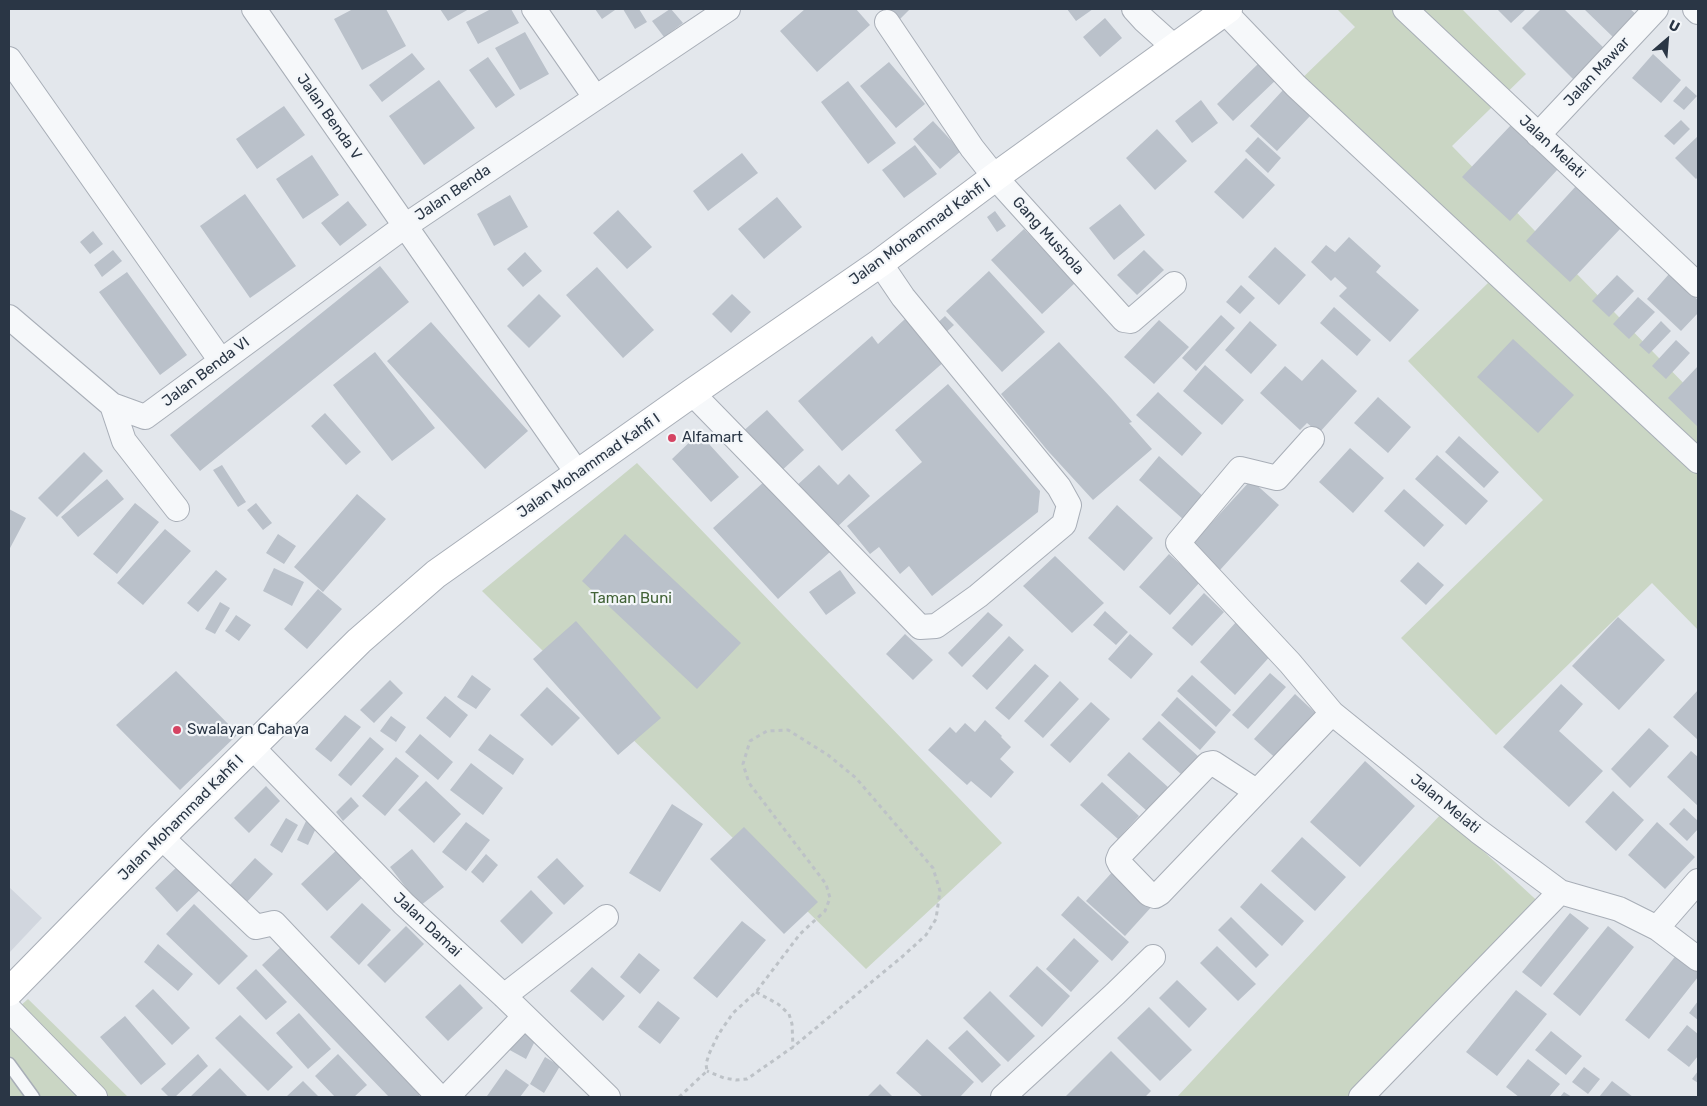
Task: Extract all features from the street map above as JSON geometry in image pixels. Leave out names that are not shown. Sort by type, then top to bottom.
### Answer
[{"type":"main road","name":"Jalan Mohammad Kahfi I","points":[[9,992],[161,837],[359,641],[436,574],[692,392],[880,263],[995,177],[1226,10]]},
{"type":"street","name":"Jalan Benda V","points":[[254,9],[405,226]]},
{"type":"street","points":[[534,9],[595,97]]},
{"type":"street","name":"Jalan Benda","points":[[578,474],[405,226],[728,9]]},
{"type":"street","points":[[1134,9],[1174,47]]},
{"type":"street","name":"Jalan Melati","points":[[1405,9],[1698,285]]},
{"type":"street","name":"Jalan Mawar","points":[[1538,135],[1656,9]]},
{"type":"street","points":[[1695,9],[1698,12]]},
{"type":"street","points":[[1226,10],[1296,86],[1698,461]]},
{"type":"street","name":"Gang Mushola","points":[[887,22],[972,148],[995,177],[1124,320],[1131,321],[1174,284]]},
{"type":"street","points":[[9,60],[221,361]]},
{"type":"street","name":"Jalan Benda VI","points":[[9,317],[112,405],[145,417],[405,226]]},
{"type":"street","points":[[692,392],[920,627],[936,626],[978,596],[1064,524],[1069,505],[1059,486],[903,297],[880,263]]},
{"type":"street","points":[[112,405],[124,441],[177,509]]},
{"type":"street","name":"Jalan Melati","points":[[1312,439],[1277,478],[1240,469],[1178,543],[1290,663],[1332,713],[1478,831],[1560,892],[1619,909],[1656,928],[1698,959]]},
{"type":"street","points":[[1256,792],[1213,763],[1208,764],[1120,855],[1118,860],[1120,864],[1149,894],[1154,896],[1160,893],[1332,713]]},
{"type":"street","name":"Jalan Damai","points":[[252,747],[404,904],[504,996],[608,1097]]},
{"type":"street","points":[[161,837],[256,927],[274,923],[440,1097]]},
{"type":"street","points":[[1656,928],[1698,881]]},
{"type":"street","points":[[1361,1097],[1560,892]]},
{"type":"street","points":[[504,996],[606,917]]},
{"type":"street","points":[[1004,1097],[1153,957]]},
{"type":"street","points":[[9,1009],[95,1097]]},
{"type":"street","points":[[447,1097],[524,1017]]},
{"type":"lane","points":[[9,1064],[33,1097]]},
{"type":"path","points":[[788,730],[828,755],[856,778],[933,868],[940,891],[936,918],[926,935],[903,956],[793,1047],[747,1079],[724,1078],[707,1071],[706,1064],[709,1054],[718,1035],[733,1013],[756,992],[800,934],[825,911],[830,898],[826,884],[750,783],[743,764],[750,741],[766,731],[788,730]]},
{"type":"path","points":[[756,992],[778,1004],[789,1014],[792,1024],[793,1047]]},
{"type":"path","points":[[679,1097],[707,1071]]},
{"type":"shaded area","points":[[9,887],[42,918],[9,953]]},
{"type":"green space","points":[[1337,9],[1462,9],[1526,74],[1452,146],[1698,398],[1698,630],[1652,583],[1496,735],[1401,638],[1543,500],[1408,361],[1488,283],[1295,85],[1355,27]]},
{"type":"green space","name":"Taman Buni","points":[[637,463],[1002,843],[866,969],[482,591]]},
{"type":"green space","points":[[1442,813],[1545,908],[1368,1097],[1177,1097]]},
{"type":"green space","points":[[28,999],[128,1097],[9,1097],[9,1016]]},
{"type":"building","points":[[353,9],[386,9],[406,46],[362,70],[334,19]]},
{"type":"building","points":[[440,9],[469,9],[448,21]]},
{"type":"building","points":[[491,9],[511,9],[519,23],[478,44],[466,22]]},
{"type":"building","points":[[595,9],[614,9],[615,10],[602,19]]},
{"type":"building","points":[[623,9],[639,9],[647,22],[635,29]]},
{"type":"building","points":[[670,9],[683,23],[664,37],[652,21]]},
{"type":"building","points":[[805,9],[856,9],[870,25],[817,72],[780,31]]},
{"type":"building","points":[[884,9],[910,9],[897,22]]},
{"type":"building","points":[[1067,9],[1093,9],[1076,21]]},
{"type":"building","points":[[1497,9],[1526,9],[1511,23]]},
{"type":"building","points":[[1541,9],[1564,9],[1607,51],[1576,82],[1522,28]]},
{"type":"building","points":[[1584,9],[1630,9],[1637,15],[1614,38]]},
{"type":"building","points":[[1105,18],[1122,38],[1100,57],[1083,37]]},
{"type":"building","points":[[525,32],[549,74],[520,90],[495,48]]},
{"type":"building","points":[[412,53],[425,69],[382,102],[369,85]]},
{"type":"building","points":[[1653,54],[1681,80],[1661,103],[1632,78]]},
{"type":"building","points":[[488,57],[515,95],[496,108],[469,70]]},
{"type":"building","points":[[1261,61],[1278,78],[1233,121],[1217,104]]},
{"type":"building","points":[[889,62],[925,104],[896,128],[860,86]]},
{"type":"building","points":[[439,80],[475,128],[424,165],[389,116]]},
{"type":"building","points":[[848,81],[896,143],[868,164],[821,102]]},
{"type":"building","points":[[1686,86],[1697,96],[1684,110],[1673,101]]},
{"type":"building","points":[[1283,90],[1311,115],[1277,151],[1250,126]]},
{"type":"building","points":[[1201,100],[1218,123],[1192,143],[1175,121]]},
{"type":"building","points":[[284,106],[305,135],[257,169],[236,139]]},
{"type":"building","points":[[1681,120],[1690,129],[1674,145],[1664,136]]},
{"type":"building","points":[[933,121],[961,151],[940,169],[913,139]]},
{"type":"building","points":[[1511,125],[1558,169],[1510,221],[1462,177]]},
{"type":"building","points":[[1157,129],[1187,161],[1155,190],[1126,158]]},
{"type":"building","points":[[1698,136],[1698,177],[1696,179],[1675,158]]},
{"type":"building","points":[[1258,137],[1281,158],[1268,173],[1245,151]]},
{"type":"building","points":[[915,145],[937,174],[904,198],[882,170]]},
{"type":"building","points":[[742,153],[758,173],[708,211],[693,191]]},
{"type":"building","points":[[312,155],[339,195],[303,219],[276,179]]},
{"type":"building","points":[[1246,158],[1275,185],[1243,219],[1214,192]]},
{"type":"building","points":[[1576,186],[1621,228],[1570,282],[1526,241]]},
{"type":"building","points":[[245,194],[296,266],[250,298],[200,226]]},
{"type":"building","points":[[510,195],[528,227],[494,246],[477,214]]},
{"type":"building","points":[[777,197],[802,227],[764,259],[738,229]]},
{"type":"building","points":[[348,201],[367,225],[340,246],[321,223]]},
{"type":"building","points":[[1120,204],[1145,235],[1114,260],[1089,228]]},
{"type":"building","points":[[618,210],[652,247],[627,269],[593,233]]},
{"type":"building","points":[[995,211],[1006,226],[997,232],[987,217]]},
{"type":"building","points":[[1024,229],[1075,283],[1042,314],[991,260]]},
{"type":"building","points":[[93,231],[103,244],[90,254],[80,242]]},
{"type":"building","points":[[1349,237],[1381,266],[1376,272],[1419,310],[1390,342],[1339,296],[1347,288],[1335,277],[1331,281],[1311,262],[1326,245],[1335,252]]},
{"type":"building","points":[[1275,247],[1306,275],[1279,305],[1248,277]]},
{"type":"building","points":[[113,250],[122,261],[102,277],[94,265]]},
{"type":"building","points":[[1144,250],[1164,270],[1137,295],[1117,275]]},
{"type":"building","points":[[525,252],[542,271],[523,287],[507,269]]},
{"type":"building","points":[[380,266],[409,302],[200,471],[170,435]]},
{"type":"building","points":[[597,267],[654,330],[623,358],[566,295]]},
{"type":"building","points":[[989,271],[1045,332],[1002,372],[946,311]]},
{"type":"building","points":[[127,272],[187,355],[160,375],[99,292]]},
{"type":"building","points":[[1669,274],[1698,300],[1698,313],[1681,331],[1647,299]]},
{"type":"building","points":[[1617,275],[1634,291],[1609,317],[1592,301]]},
{"type":"building","points":[[1241,285],[1255,298],[1240,314],[1226,302]]},
{"type":"building","points":[[539,294],[561,316],[529,348],[507,326]]},
{"type":"building","points":[[732,294],[751,312],[731,333],[712,314]]},
{"type":"building","points":[[1638,297],[1655,312],[1629,339],[1613,324]]},
{"type":"building","points":[[1334,307],[1371,340],[1357,356],[1320,323]]},
{"type":"building","points":[[1221,315],[1235,328],[1196,371],[1182,358]]},
{"type":"building","points":[[945,316],[954,325],[942,336],[933,327]]},
{"type":"building","points":[[905,319],[945,361],[842,451],[798,401],[872,336],[878,344]]},
{"type":"building","points":[[1159,320],[1189,347],[1154,384],[1124,357]]},
{"type":"building","points":[[1250,321],[1277,345],[1251,374],[1225,350]]},
{"type":"building","points":[[1661,321],[1671,331],[1649,354],[1639,345]]},
{"type":"building","points":[[431,322],[528,431],[485,469],[387,361]]},
{"type":"building","points":[[1513,339],[1574,395],[1538,433],[1477,377]]},
{"type":"building","points":[[1676,340],[1690,353],[1666,379],[1652,366]]},
{"type":"building","points":[[1059,342],[1132,422],[1129,423],[1152,449],[1093,500],[1048,451],[1001,394]]},
{"type":"building","points":[[375,352],[435,428],[392,461],[333,385]]},
{"type":"building","points":[[1322,359],[1357,391],[1319,433],[1307,423],[1300,430],[1260,393],[1285,366],[1302,381]]},
{"type":"building","points":[[1205,365],[1244,400],[1222,425],[1183,391]]},
{"type":"building","points":[[1698,366],[1698,427],[1668,398]]},
{"type":"building","points":[[948,384],[1040,491],[1038,512],[932,596],[909,566],[900,574],[879,547],[870,554],[847,526],[922,462],[895,430]]},
{"type":"building","points":[[1158,392],[1202,433],[1182,456],[1136,415]]},
{"type":"building","points":[[1378,397],[1411,427],[1388,453],[1354,423]]},
{"type":"building","points":[[767,410],[804,450],[778,474],[741,433]]},
{"type":"building","points":[[325,413],[361,452],[346,465],[311,426]]},
{"type":"building","points":[[699,433],[739,477],[711,502],[672,459]]},
{"type":"building","points":[[1459,436],[1499,472],[1484,488],[1445,452]]},
{"type":"building","points":[[1350,448],[1384,478],[1353,513],[1319,482]]},
{"type":"building","points":[[84,452],[103,471],[57,517],[38,498]]},
{"type":"building","points":[[1437,455],[1488,501],[1466,525],[1415,479]]},
{"type":"building","points":[[1159,456],[1205,498],[1184,520],[1139,480]]},
{"type":"building","points":[[222,465],[246,502],[238,507],[213,470]]},
{"type":"building","points":[[819,465],[838,485],[849,474],[870,496],[834,530],[793,489]]},
{"type":"building","points":[[107,479],[124,499],[78,537],[61,517]]},
{"type":"building","points":[[766,480],[831,551],[778,599],[713,528]]},
{"type":"building","points":[[1251,480],[1279,505],[1220,570],[1192,544]]},
{"type":"building","points":[[1404,489],[1444,525],[1424,547],[1384,511]]},
{"type":"building","points":[[357,494],[386,519],[323,592],[294,567]]},
{"type":"building","points":[[135,503],[159,522],[117,574],[93,554]]},
{"type":"building","points":[[256,503],[272,523],[263,530],[247,510]]},
{"type":"building","points":[[1117,505],[1153,538],[1124,571],[1088,538]]},
{"type":"building","points":[[9,509],[26,518],[9,550]]},
{"type":"building","points":[[165,529],[191,551],[143,605],[117,583]]},
{"type":"building","points":[[278,534],[296,546],[284,564],[266,553]]},
{"type":"building","points":[[625,534],[741,643],[697,689],[582,581]]},
{"type":"building","points":[[1169,554],[1200,582],[1170,615],[1139,587]]},
{"type":"building","points":[[1055,556],[1104,603],[1072,633],[1023,586]]},
{"type":"building","points":[[1418,562],[1444,585],[1426,605],[1400,581]]},
{"type":"building","points":[[274,568],[304,582],[292,606],[263,591]]},
{"type":"building","points":[[216,570],[227,579],[198,612],[187,603]]},
{"type":"building","points":[[840,570],[856,593],[826,615],[809,592]]},
{"type":"building","points":[[318,589],[342,609],[307,649],[284,629]]},
{"type":"building","points":[[1204,593],[1224,612],[1192,646],[1172,628]]},
{"type":"building","points":[[220,602],[230,608],[215,634],[205,629]]},
{"type":"building","points":[[1105,611],[1128,632],[1116,645],[1093,625]]},
{"type":"building","points":[[988,612],[1003,625],[962,667],[948,653]]},
{"type":"building","points":[[236,615],[251,625],[239,641],[225,631]]},
{"type":"building","points":[[1618,617],[1665,660],[1619,710],[1572,666]]},
{"type":"building","points":[[576,621],[661,718],[618,755],[533,659]]},
{"type":"building","points":[[1237,621],[1273,653],[1235,695],[1200,662]]},
{"type":"building","points":[[905,634],[933,660],[913,680],[886,654]]},
{"type":"building","points":[[1130,634],[1153,654],[1131,679],[1108,659]]},
{"type":"building","points":[[1009,636],[1024,650],[987,690],[972,676]]},
{"type":"building","points":[[1035,664],[1049,676],[1009,720],[995,708]]},
{"type":"building","name":"Swalayan Cahaya","points":[[176,671],[238,734],[180,790],[116,725]]},
{"type":"building","points":[[1270,673],[1286,687],[1248,729],[1232,715]]},
{"type":"building","points":[[472,675],[491,689],[476,709],[457,697]]},
{"type":"building","points":[[1192,675],[1231,710],[1216,727],[1177,691]]},
{"type":"building","points":[[390,680],[403,693],[374,723],[360,710]]},
{"type":"building","points":[[1060,681],[1079,699],[1043,738],[1024,721]]},
{"type":"building","points":[[1561,684],[1583,704],[1559,731],[1603,771],[1569,807],[1503,747]]},
{"type":"building","points":[[547,687],[580,718],[552,746],[520,715]]},
{"type":"building","points":[[1698,690],[1698,740],[1673,717]]},
{"type":"building","points":[[1295,694],[1321,718],[1280,762],[1254,739]]},
{"type":"building","points":[[445,696],[468,715],[450,738],[426,718]]},
{"type":"building","points":[[1177,697],[1216,732],[1200,750],[1161,715]]},
{"type":"building","points":[[1091,702],[1110,719],[1070,763],[1050,745]]},
{"type":"building","points":[[345,715],[361,727],[331,762],[315,749]]},
{"type":"building","points":[[391,716],[406,727],[396,742],[380,731]]},
{"type":"building","points":[[985,720],[1011,747],[1000,759],[1014,772],[991,798],[971,781],[967,785],[928,750],[950,727],[956,733],[965,723],[975,732]]},
{"type":"building","points":[[1159,721],[1199,757],[1182,775],[1142,739]]},
{"type":"building","points":[[1649,728],[1669,746],[1630,788],[1611,769]]},
{"type":"building","points":[[420,734],[453,762],[438,780],[405,752]]},
{"type":"building","points":[[490,734],[524,759],[513,775],[478,750]]},
{"type":"building","points":[[370,737],[384,749],[351,786],[338,775]]},
{"type":"building","points":[[1691,751],[1698,757],[1698,806],[1667,777]]},
{"type":"building","points":[[1129,752],[1168,787],[1147,811],[1107,775]]},
{"type":"building","points":[[396,757],[419,776],[385,816],[362,796]]},
{"type":"building","points":[[1365,761],[1415,806],[1360,867],[1310,822]]},
{"type":"building","points":[[471,763],[503,788],[483,815],[450,790]]},
{"type":"building","points":[[426,781],[461,814],[434,843],[398,810]]},
{"type":"building","points":[[1102,782],[1139,816],[1118,839],[1080,805]]},
{"type":"building","points":[[266,786],[280,801],[249,833],[234,818]]},
{"type":"building","points":[[1613,791],[1644,820],[1616,851],[1585,822]]},
{"type":"building","points":[[351,797],[359,806],[343,821],[336,812]]},
{"type":"building","points":[[672,804],[703,824],[660,892],[629,873]]},
{"type":"building","points":[[1684,808],[1698,821],[1698,829],[1687,841],[1669,824]]},
{"type":"building","points":[[286,818],[298,825],[282,853],[270,845]]},
{"type":"building","points":[[307,819],[318,824],[308,845],[297,840]]},
{"type":"building","points":[[466,822],[490,840],[466,871],[442,852]]},
{"type":"building","points":[[1657,822],[1695,857],[1665,889],[1628,855]]},
{"type":"building","points":[[744,827],[818,902],[784,934],[710,859]]},
{"type":"building","points":[[1302,837],[1346,877],[1315,911],[1271,871]]},
{"type":"building","points":[[342,845],[367,873],[327,911],[301,884]]},
{"type":"building","points":[[412,849],[444,887],[420,906],[390,867]]},
{"type":"building","points":[[486,854],[498,865],[483,883],[471,872]]},
{"type":"building","points":[[255,858],[273,874],[246,903],[228,887]]},
{"type":"building","points":[[557,858],[584,886],[564,905],[537,877]]},
{"type":"building","points":[[180,864],[203,887],[177,912],[155,888]]},
{"type":"building","points":[[1115,869],[1154,904],[1125,936],[1086,901]]},
{"type":"building","points":[[1261,883],[1304,921],[1282,946],[1240,907]]},
{"type":"building","points":[[531,890],[553,913],[522,944],[500,921]]},
{"type":"building","points":[[1078,896],[1129,942],[1112,961],[1061,915]]},
{"type":"building","points":[[362,903],[391,930],[359,965],[330,937]]},
{"type":"building","points":[[194,904],[248,956],[219,985],[166,934]]},
{"type":"building","points":[[1570,913],[1589,928],[1541,987],[1522,972]]},
{"type":"building","points":[[1231,917],[1269,955],[1256,968],[1218,930]]},
{"type":"building","points":[[742,921],[766,940],[717,998],[693,978]]},
{"type":"building","points":[[406,926],[424,944],[385,983],[367,965]]},
{"type":"building","points":[[1608,926],[1634,947],[1580,1016],[1553,994]]},
{"type":"building","points":[[1074,938],[1099,961],[1071,992],[1046,969]]},
{"type":"building","points":[[158,944],[193,974],[178,991],[144,962]]},
{"type":"building","points":[[282,946],[422,1092],[418,1097],[389,1097],[262,965]]},
{"type":"building","points":[[1217,946],[1256,984],[1238,1001],[1200,963]]},
{"type":"building","points":[[1681,949],[1698,963],[1698,977],[1649,1039],[1625,1020]]},
{"type":"building","points":[[639,953],[660,970],[640,994],[620,977]]},
{"type":"building","points":[[1037,966],[1070,996],[1042,1027],[1009,996]]},
{"type":"building","points":[[592,967],[625,996],[603,1021],[570,991]]},
{"type":"building","points":[[256,969],[287,1002],[266,1020],[236,988]]},
{"type":"building","points":[[1177,980],[1207,1009],[1189,1028],[1159,998]]},
{"type":"building","points":[[460,984],[483,1008],[448,1041],[425,1017]]},
{"type":"building","points":[[153,989],[190,1028],[172,1045],[135,1006]]},
{"type":"building","points":[[1516,990],[1547,1014],[1497,1076],[1466,1052]]},
{"type":"building","points":[[990,991],[1035,1036],[1008,1062],[963,1018]]},
{"type":"building","points":[[658,1001],[680,1018],[660,1044],[638,1027]]},
{"type":"building","points":[[1698,1001],[1698,1020],[1689,1013]]},
{"type":"building","points":[[1149,1007],[1192,1050],[1160,1081],[1117,1038]]},
{"type":"building","points":[[299,1013],[331,1049],[308,1069],[276,1033]]},
{"type":"building","points":[[240,1015],[293,1067],[268,1091],[215,1038]]},
{"type":"building","points":[[125,1016],[166,1064],[141,1085],[100,1037]]},
{"type":"building","points":[[1687,1025],[1698,1034],[1698,1056],[1689,1067],[1667,1050]]},
{"type":"building","points":[[517,1027],[537,1037],[526,1059],[506,1048]]},
{"type":"building","points":[[967,1030],[1001,1065],[982,1083],[948,1048]]},
{"type":"building","points":[[1551,1031],[1582,1056],[1566,1075],[1535,1050]]},
{"type":"building","points":[[927,1039],[974,1082],[960,1097],[923,1097],[896,1073]]},
{"type":"building","points":[[1111,1051],[1151,1091],[1145,1097],[1065,1097]]},
{"type":"building","points":[[198,1054],[208,1066],[175,1097],[169,1097],[161,1089]]},
{"type":"building","points":[[338,1054],[367,1085],[354,1097],[335,1097],[315,1076]]},
{"type":"building","points":[[545,1057],[560,1066],[544,1093],[530,1084]]},
{"type":"building","points":[[1528,1059],[1560,1084],[1549,1097],[1519,1097],[1506,1087]]},
{"type":"building","points":[[1584,1067],[1600,1079],[1588,1094],[1572,1082]]},
{"type":"building","points":[[220,1068],[248,1097],[190,1097]]},
{"type":"building","points":[[506,1069],[529,1085],[520,1097],[487,1096]]},
{"type":"building","points":[[1698,1071],[1698,1083],[1692,1079]]},
{"type":"building","points":[[303,1081],[319,1097],[286,1097]]},
{"type":"building","points":[[1612,1081],[1633,1097],[1599,1097]]},
{"type":"building","points":[[880,1084],[893,1097],[867,1097]]},
{"type":"building","points":[[1564,1092],[1572,1097],[1560,1097]]},
{"type":"place","name":"Alfamart","points":[[672,438]]},
{"type":"place","name":"Swalayan Cahaya","points":[[177,730]]}]
